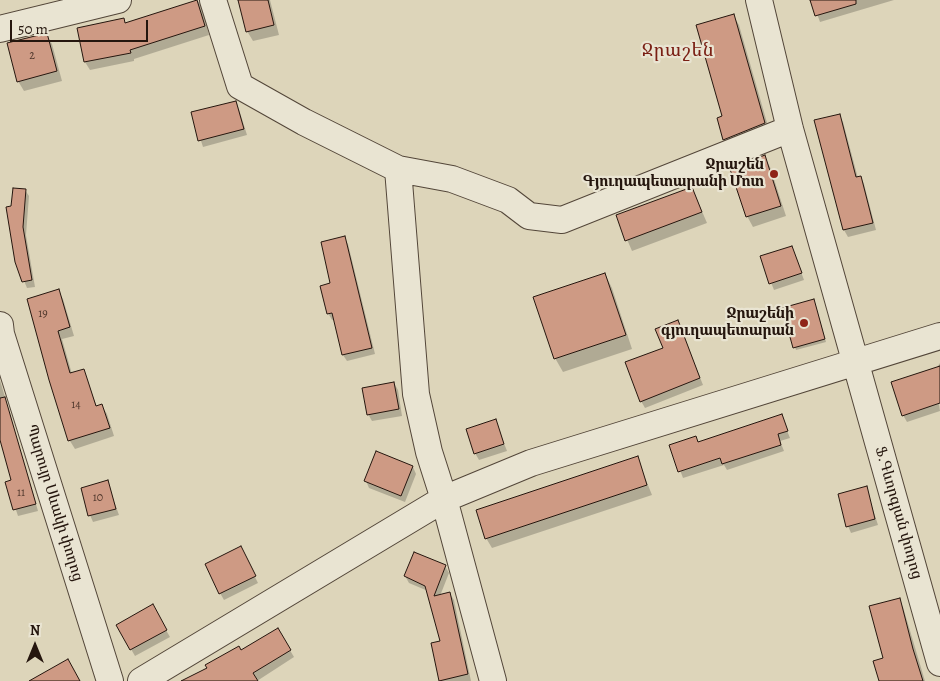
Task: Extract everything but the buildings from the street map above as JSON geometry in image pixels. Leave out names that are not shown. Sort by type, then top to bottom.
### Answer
[{"type":"street","points":[[0,30],[118,0]]},
{"type":"street","points":[[213,0],[240,86],[304,122],[398,169],[452,179],[508,200],[529,216],[562,220],[790,129]]},
{"type":"street","name":"Ֆ.Գևորգյան փողոց","points":[[759,0],[790,129],[940,662]]},
{"type":"street","points":[[398,169],[416,394],[429,452],[444,499],[493,681]]},
{"type":"street","name":"Պարույր Սևակի փողոց","points":[[0,331],[110,681]]},
{"type":"street","points":[[141,681],[444,499],[531,464],[722,402],[855,364],[940,336]]},
{"type":"place","name":"Ջրաշեն Գյուղապետարանի Մոտ","points":[[774,174]]},
{"type":"place","name":"Ջրաշենի գյուղապետարան","points":[[804,323]]},
{"type":"district","name":"Ջրաշեն","points":[[678,52]]}]
